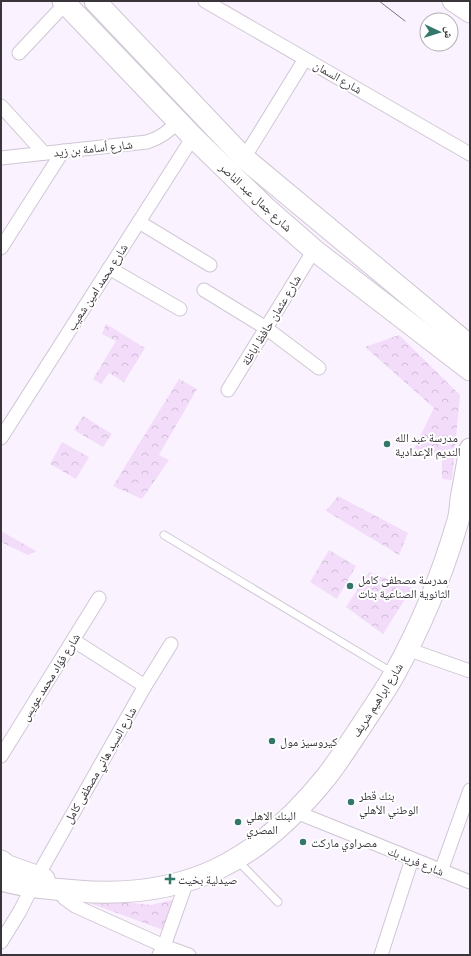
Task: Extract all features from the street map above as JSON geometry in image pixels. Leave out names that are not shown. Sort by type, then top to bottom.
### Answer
[{"type":"main road","name":"شارع جمال عبد الناصر","points":[[95,1],[244,158],[470,346]]},
{"type":"main road","name":"شارع جمال عبد الناصر","points":[[64,2],[193,137],[266,208],[314,250],[470,370]]},
{"type":"main road","name":"شارع ابراهيم شريف","points":[[34,882],[90,892],[113,893],[138,892],[187,881],[236,859],[268,838],[296,812],[328,775],[394,674],[407,649],[464,524],[470,449]]},
{"type":"main road","points":[[1,861],[34,882]]},
{"type":"main road","points":[[1,880],[34,882]]},
{"type":"street","name":"شارع السمان","points":[[205,1],[470,154]]},
{"type":"street","points":[[452,1],[470,13]]},
{"type":"street","points":[[19,53],[64,2]]},
{"type":"street","points":[[244,158],[305,59]]},
{"type":"street","points":[[1,106],[44,153]]},
{"type":"street","name":"شارع أسامة بن زيد","points":[[1,158],[147,142],[161,137],[178,121]]},
{"type":"street","name":"شارع محمد امين شعيب","points":[[1,438],[193,137]]},
{"type":"street","points":[[1,248],[63,151]]},
{"type":"street","points":[[139,222],[210,265]]},
{"type":"street","name":"شارع عثمان حافظ اباظة","points":[[228,390],[314,250]]},
{"type":"street","points":[[109,268],[180,309]]},
{"type":"street","points":[[204,290],[266,328],[319,368]]},
{"type":"street","name":"شارع فؤاد محمد عويس","points":[[1,756],[98,598]]},
{"type":"street","points":[[73,640],[145,686]]},
{"type":"street","name":"شارع السيد هاني مصطفى كامل","points":[[1,942],[20,911],[34,882],[145,686],[171,644]]},
{"type":"street","points":[[407,649],[470,671]]},
{"type":"street","points":[[441,871],[470,790]]},
{"type":"street","name":"شارع فريد بك","points":[[296,812],[470,882]]},
{"type":"street","points":[[381,955],[412,859]]},
{"type":"street","points":[[162,950],[187,881]]},
{"type":"street","points":[[58,887],[64,898],[76,906],[162,950],[189,955]]},
{"type":"lane","points":[[164,535],[394,674]]},
{"type":"lane","points":[[236,859],[278,902]]},
{"type":"green space","points":[[106,324],[145,348],[124,382],[109,373],[101,384],[93,379],[116,341],[102,334]]},
{"type":"green space","points":[[399,335],[460,395],[452,480],[442,479],[442,459],[412,453],[434,408],[365,347]]},
{"type":"green space","points":[[179,379],[197,389],[159,455],[169,460],[142,499],[113,486]]},
{"type":"green space","points":[[83,416],[112,434],[103,447],[74,430]]},
{"type":"green space","points":[[62,442],[89,457],[76,479],[50,464]]},
{"type":"green space","points":[[338,496],[408,533],[399,555],[326,511]]},
{"type":"green space","points":[[1,531],[36,551],[28,555],[1,542]]},
{"type":"green space","points":[[329,550],[356,566],[337,599],[310,582]]},
{"type":"green space","points":[[369,572],[412,588],[383,634],[346,607]]},
{"type":"green space","points":[[95,899],[151,905],[176,899],[169,932],[92,904]]},
{"type":"tram line","points":[[379,1],[405,21]]},
{"type":"place","name":"مدرسة عبد الله النديم الإعدادية","points":[[387,444]]},
{"type":"place","name":"مدرسة مصطفى كامل الثانوية الصناعية بنات","points":[[350,586]]},
{"type":"place","name":"كيروسيز مول","points":[[272,741]]},
{"type":"place","name":"بنك قطر الوطني الأهلي","points":[[351,802]]},
{"type":"place","name":"البنك الاهلي المصري","points":[[238,822]]},
{"type":"place","name":"مصراوي ماركت","points":[[303,842]]},
{"type":"place","name":"صيدلية بخيت","points":[[170,879]]}]
